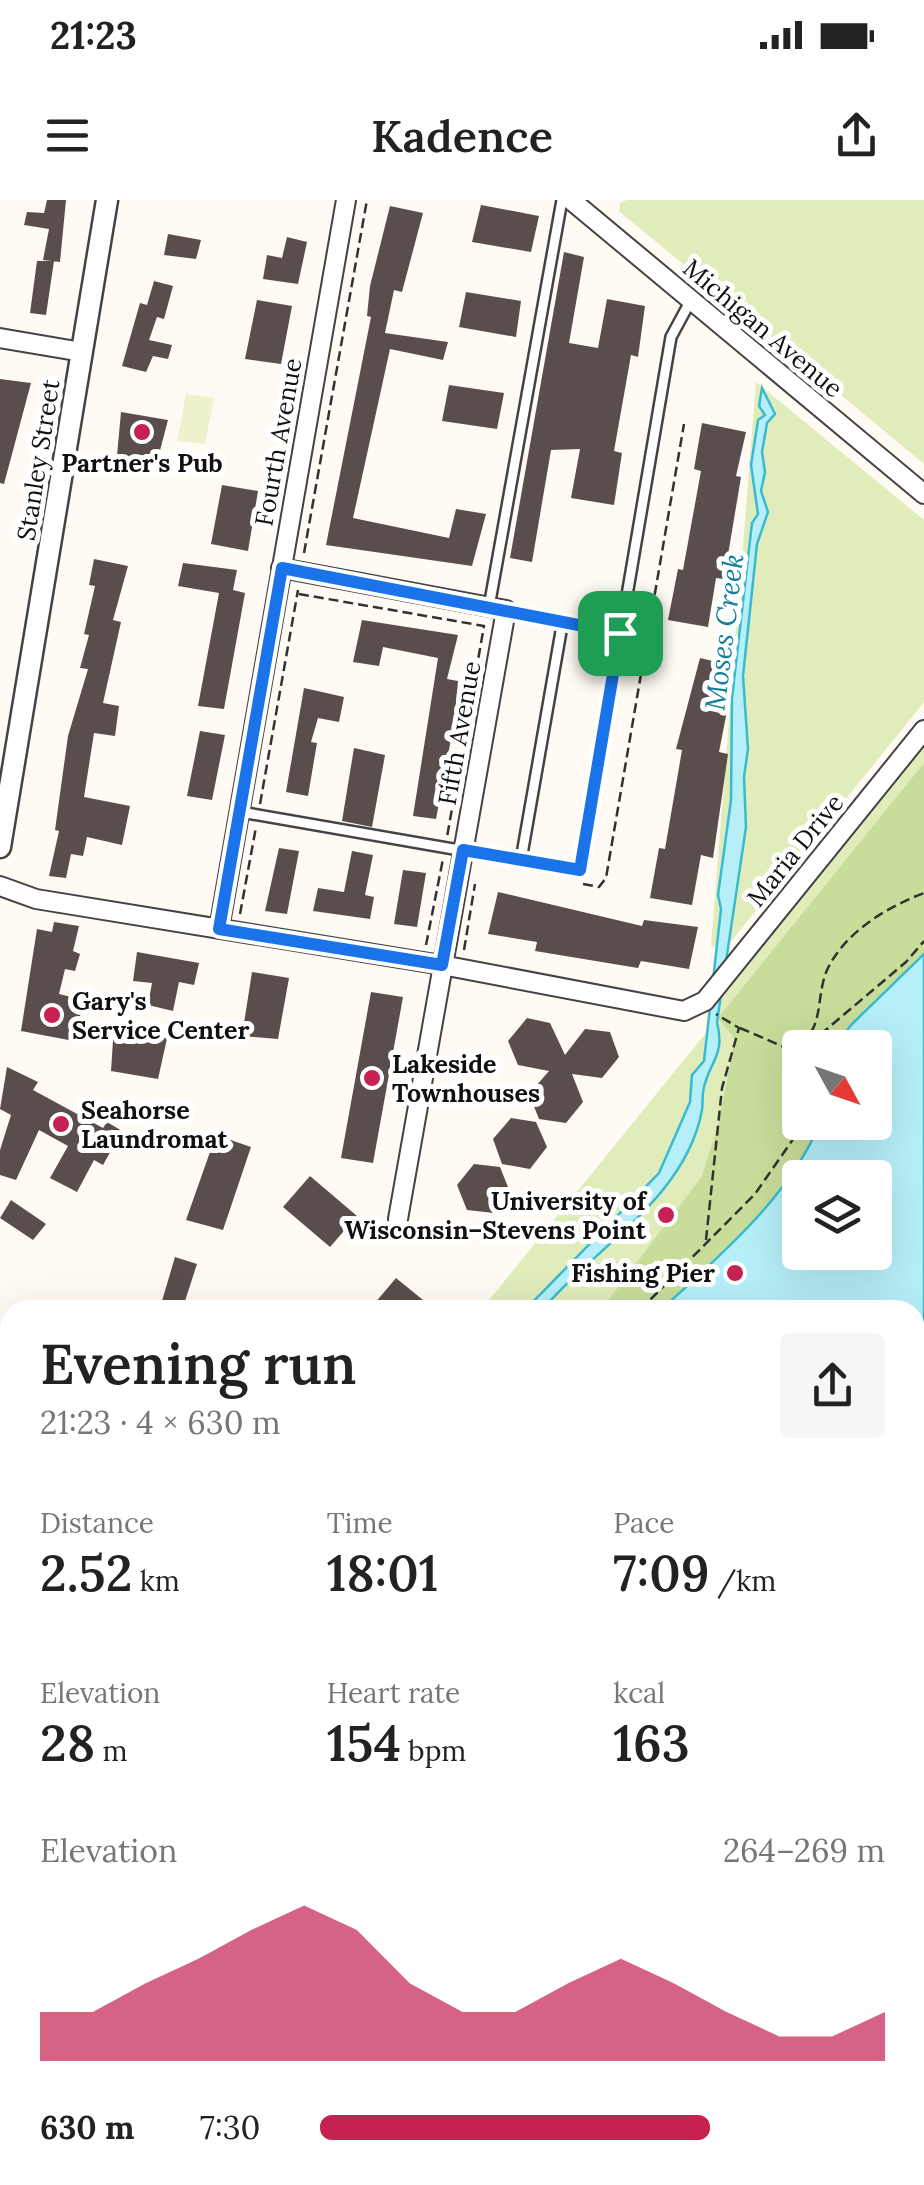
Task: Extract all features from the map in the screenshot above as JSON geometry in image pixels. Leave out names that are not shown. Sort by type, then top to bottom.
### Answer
[{"type":"street","name":"Stanley Street","points":[[0,847],[107,200]]},
{"type":"street","name":"Fourth Avenue","points":[[219,929],[346,200]]},
{"type":"street","name":"Michigan Avenue","points":[[570,200],[924,494]]},
{"type":"street","points":[[0,338],[82,352]]},
{"type":"street","points":[[282,568],[498,609]]},
{"type":"street","name":"Fifth Avenue","points":[[398,1219],[442,965],[454,849],[498,609]]},
{"type":"street","name":"Maria Drive","points":[[705,1002],[924,730]]},
{"type":"street","points":[[0,886],[36,900],[442,965],[673,1011],[694,1009],[705,1002]]},
{"type":"lane","points":[[562,200],[498,609],[620,633]]},
{"type":"lane","points":[[241,812],[580,870],[671,338],[691,300]]},
{"type":"lane","points":[[520,860],[563,620]]},
{"type":"path","points":[[297,594],[484,626],[454,849],[425,948]]},
{"type":"path","points":[[813,1030],[827,971],[845,946],[883,911],[924,893]]},
{"type":"path","points":[[826,1030],[906,962],[924,941]]},
{"type":"path","points":[[705,1002],[718,1018],[782,1047]]},
{"type":"path","points":[[706,1240],[722,1088],[739,1028]]},
{"type":"path","points":[[649,1300],[755,1194],[792,1140]]},
{"type":"green space","points":[[924,200],[924,464],[619,211],[620,203]]},
{"type":"green space","points":[[756,382],[924,520],[924,702],[724,950],[711,946]]},
{"type":"green space","points":[[186,394],[214,398],[205,444],[177,441]]},
{"type":"green space","points":[[924,730],[924,1300],[489,1300],[718,1018],[705,1001]]},
{"type":"green space","points":[[924,763],[924,954],[847,1030],[782,1030],[782,1140],[812,1140],[800,1160],[782,1160],[782,1187],[772,1201],[672,1300],[609,1300],[702,1176],[718,1126],[735,1039],[718,1018]]},
{"type":"water","points":[[762,388],[775,414],[767,423],[762,452],[765,472],[761,491],[768,512],[757,544],[743,676],[748,749],[744,777],[746,827],[717,1022],[718,1050],[704,1087],[693,1141],[678,1170],[636,1219],[551,1300],[535,1300],[659,1173],[690,1102],[692,1075],[704,1061],[721,909],[718,895],[731,800],[732,698],[752,523],[758,514],[751,465],[758,420],[765,415],[759,406]]},
{"type":"water","points":[[924,954],[924,1300],[672,1300],[729,1247],[782,1187],[782,1270],[892,1270],[892,1160],[800,1160],[812,1140],[892,1140],[892,1030],[847,1030]]},
{"type":"building","points":[[47,200],[66,200],[60,262],[43,260],[49,229],[24,225],[27,212],[44,213]]},
{"type":"building","points":[[481,205],[539,216],[531,252],[472,242]]},
{"type":"building","points":[[390,206],[423,213],[402,292],[394,290],[385,333],[448,342],[443,360],[390,349],[353,518],[449,538],[456,509],[486,514],[472,566],[326,545],[371,317],[367,316],[370,286]]},
{"type":"building","points":[[168,234],[201,240],[196,259],[164,255]]},
{"type":"building","points":[[287,237],[307,242],[298,284],[263,279],[267,255],[282,258]]},
{"type":"building","points":[[564,252],[584,257],[569,343],[598,348],[607,299],[645,306],[638,357],[631,355],[614,451],[622,453],[614,505],[571,498],[580,449],[551,450],[532,562],[510,558]]},
{"type":"building","points":[[37,261],[54,261],[46,315],[30,313]]},
{"type":"building","points":[[154,281],[173,286],[164,319],[157,317],[149,340],[172,345],[168,359],[153,356],[146,372],[122,366],[140,303],[147,305]]},
{"type":"building","points":[[466,292],[521,301],[516,337],[459,327]]},
{"type":"building","points":[[257,300],[292,306],[281,364],[245,359]]},
{"type":"building","points":[[0,379],[31,383],[4,484],[0,483]]},
{"type":"building","points":[[449,385],[504,393],[497,429],[442,421]]},
{"type":"building","name":"Partner's Pub","points":[[121,412],[168,420],[158,458],[148,456],[144,472],[116,466]]},
{"type":"building","points":[[702,423],[746,432],[736,476],[741,477],[724,579],[716,578],[708,627],[668,620],[678,569],[683,570],[701,471],[694,469]]},
{"type":"building","points":[[222,485],[258,491],[248,551],[211,544]]},
{"type":"building","points":[[94,559],[128,566],[113,620],[121,622],[103,703],[119,706],[115,736],[94,733],[84,797],[130,806],[122,845],[87,837],[83,856],[71,854],[66,878],[49,876],[59,831],[55,830],[68,736],[88,669],[80,668],[89,635],[84,634],[95,586],[89,585]]},
{"type":"building","points":[[183,563],[237,570],[233,590],[245,593],[224,709],[198,706],[219,593],[178,586]]},
{"type":"building","points":[[362,620],[458,635],[447,679],[458,681],[454,723],[436,819],[413,816],[438,658],[383,647],[379,666],[353,662]]},
{"type":"building","points":[[700,658],[721,663],[711,702],[728,706],[719,752],[728,754],[713,858],[701,855],[692,905],[650,898],[659,848],[665,849],[682,750],[676,749]]},
{"type":"building","points":[[304,688],[344,697],[339,722],[318,718],[311,742],[317,743],[308,796],[286,792]]},
{"type":"building","points":[[200,731],[225,735],[212,800],[187,796]]},
{"type":"building","points":[[354,748],[385,755],[372,827],[342,821]]},
{"type":"building","points":[[279,848],[299,851],[287,914],[265,911]]},
{"type":"building","points":[[352,851],[373,855],[365,895],[374,897],[370,919],[313,911],[318,888],[344,892]]},
{"type":"building","points":[[403,870],[426,873],[417,927],[394,924]]},
{"type":"building","points":[[498,892],[642,926],[644,920],[698,927],[689,969],[641,961],[638,968],[535,951],[537,942],[488,934]]},
{"type":"building","points":[[54,922],[79,926],[73,951],[80,954],[75,971],[65,969],[59,994],[84,1000],[74,1041],[21,1031],[37,929],[52,932]]},
{"type":"building","points":[[137,952],[199,963],[194,985],[179,982],[173,1011],[148,1005],[152,983],[133,981]]},
{"type":"building","points":[[252,972],[289,978],[278,1039],[242,1036]]},
{"type":"building","name":"Lakeside Townhouses","points":[[371,992],[403,997],[373,1163],[341,1158]]},
{"type":"building","points":[[527,1018],[550,1023],[565,1055],[585,1029],[610,1032],[619,1057],[602,1078],[572,1074],[583,1102],[566,1123],[539,1119],[529,1094],[549,1071],[518,1065],[508,1041]]},
{"type":"building","points":[[114,1025],[168,1034],[158,1079],[111,1071]]},
{"type":"building","points":[[7,1067],[38,1082],[33,1090],[103,1128],[107,1122],[122,1131],[103,1165],[94,1160],[77,1192],[50,1178],[68,1146],[39,1130],[16,1180],[0,1175],[0,1150],[11,1115],[0,1109]]},
{"type":"building","points":[[511,1118],[536,1122],[547,1147],[530,1169],[502,1164],[493,1139]]},
{"type":"building","points":[[216,1135],[251,1147],[223,1230],[186,1220]]},
{"type":"building","points":[[474,1164],[500,1167],[510,1192],[494,1213],[467,1210],[457,1185]]},
{"type":"building","points":[[310,1176],[357,1216],[330,1247],[283,1207]]},
{"type":"building","points":[[11,1200],[46,1224],[33,1240],[0,1218]]},
{"type":"building","points":[[175,1257],[197,1264],[185,1300],[162,1300]]},
{"type":"building","points":[[396,1278],[423,1300],[377,1300]]},
{"type":"place","name":"Partner's Pub","points":[[142,432]]},
{"type":"place","name":"Gary's Service Center","points":[[52,1015]]},
{"type":"place","name":"Lakeside Townhouses","points":[[372,1078]]},
{"type":"place","name":"Seahorse Laundromat","points":[[61,1124]]},
{"type":"place","name":"University of Wisconsin–Stevens Point","points":[[666,1215]]},
{"type":"place","name":"Fishing Pier","points":[[735,1273]]},
{"type":"route","points":[[282,568],[518,610],[620,633],[580,870],[463,850],[442,965],[219,929],[282,568]]},
{"type":"water label","name":"Moses Creek","points":[[724,632]]}]
